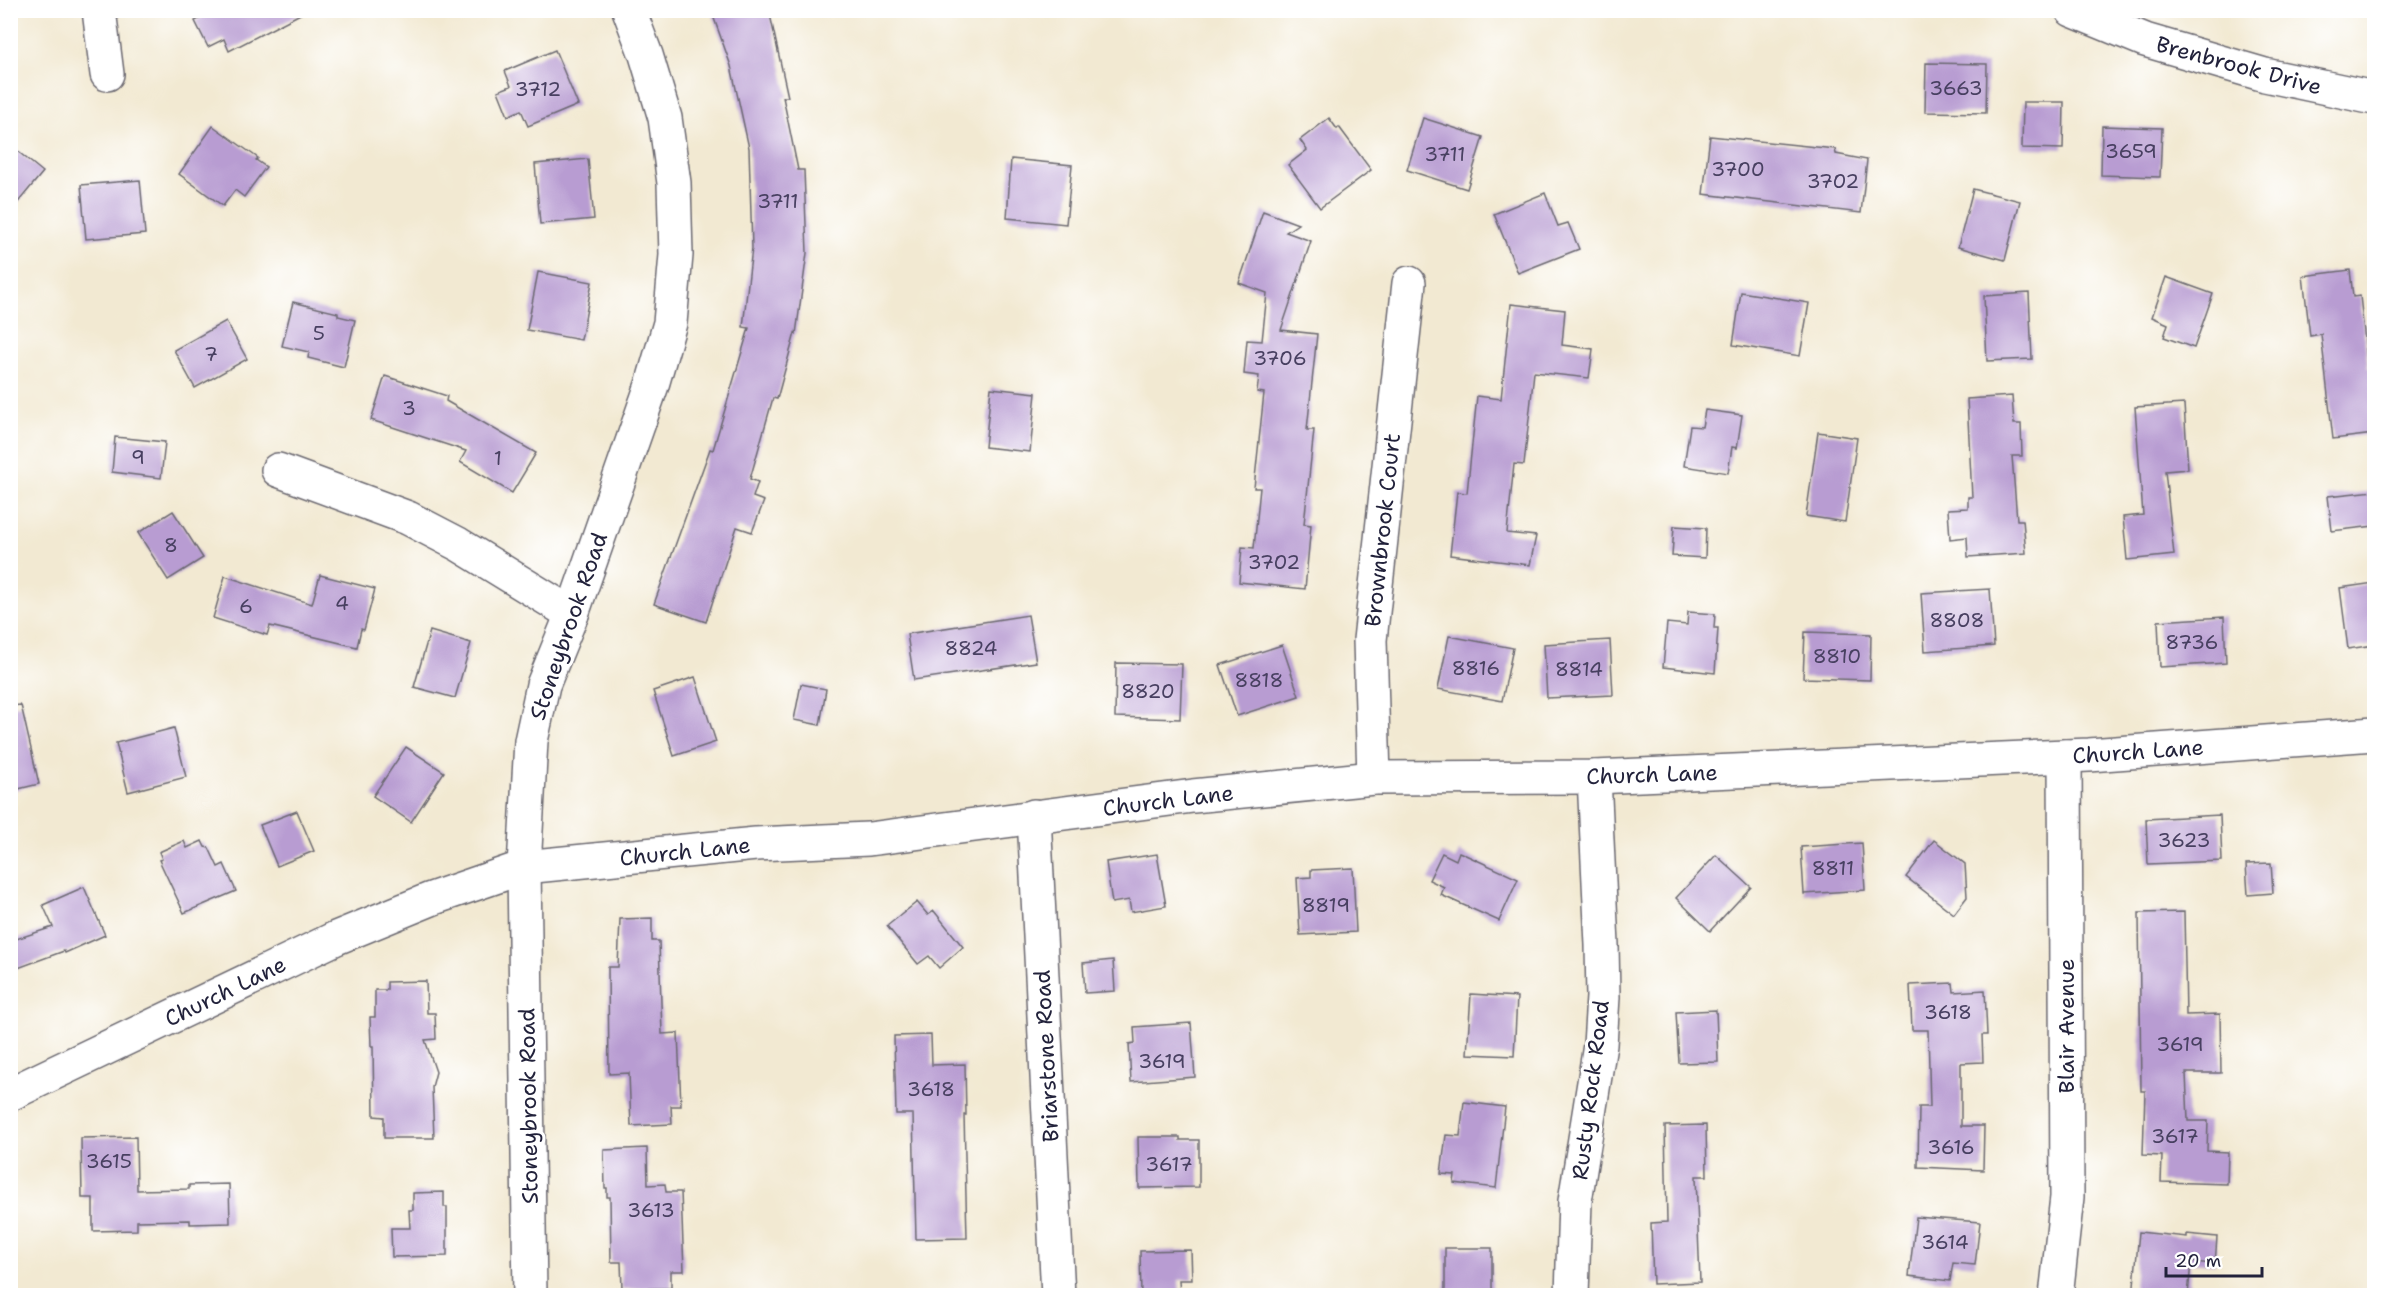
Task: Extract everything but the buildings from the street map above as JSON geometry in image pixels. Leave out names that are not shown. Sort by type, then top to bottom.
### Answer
[{"type":"street","points":[[99,10],[107,74]]},
{"type":"street","name":"Stoneybrook Road","points":[[530,1296],[524,867],[531,741],[543,685],[572,614],[652,385],[670,323],[676,255],[674,183],[665,118],[646,55],[629,10]]},
{"type":"street","name":"Brenbrook Drive","points":[[2072,10],[2145,40],[2265,75],[2374,98]]},
{"type":"street","name":"Brownbrook Court","points":[[1374,778],[1370,640],[1409,283]]},
{"type":"street","points":[[278,470],[408,518],[458,544],[572,614]]},
{"type":"street","name":"Church Lane","points":[[10,1094],[336,938],[431,899],[524,867],[756,844],[869,839],[1194,796],[1374,778],[1594,777],[2065,756],[2374,734]]},
{"type":"street","name":"Blair Avenue","points":[[2056,1296],[2067,1197],[2065,756]]},
{"type":"street","name":"Rusty Rock Road","points":[[1572,1296],[1575,1201],[1600,1045],[1603,997],[1594,777]]},
{"type":"street","name":"Briarstone Road","points":[[1034,816],[1058,1296]]}]
